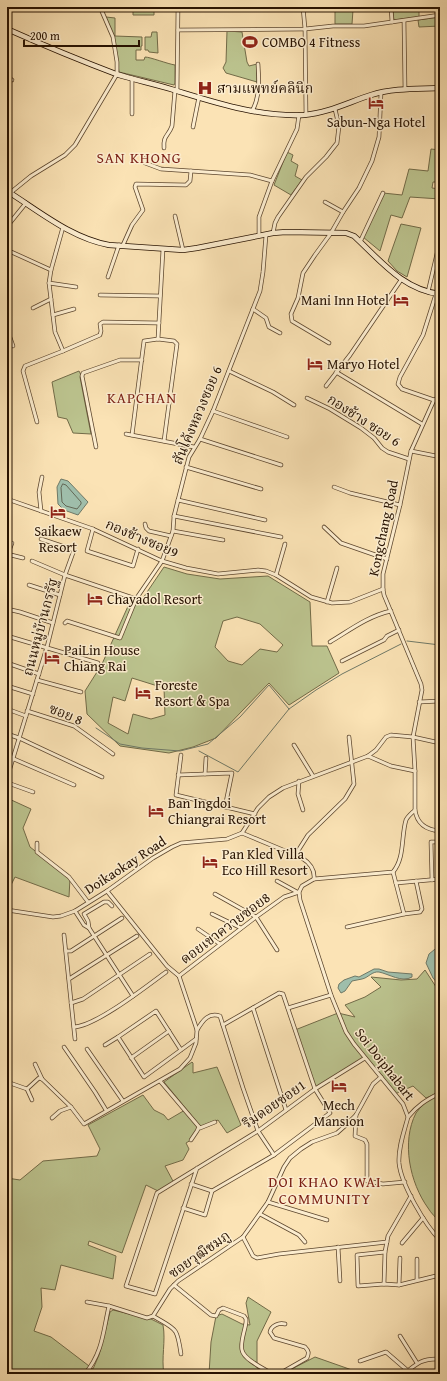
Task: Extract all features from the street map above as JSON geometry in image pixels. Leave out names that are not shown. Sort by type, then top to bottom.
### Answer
[{"type":"street","points":[[100,7],[112,37],[117,62],[117,74],[75,145],[65,156],[31,176],[9,192],[63,227],[97,242],[183,250],[273,233],[346,233],[354,236],[401,280],[428,292],[438,294],[423,335],[400,377],[398,384],[402,389],[434,400]]},
{"type":"street","points":[[164,148],[164,137],[170,131],[172,126],[176,91],[178,7]]},
{"type":"street","points":[[302,7],[305,29],[306,115]]},
{"type":"street","points":[[391,7],[392,22]]},
{"type":"street","points":[[178,30],[305,29],[333,26],[364,26],[440,15]]},
{"type":"street","points":[[404,21],[405,90]]},
{"type":"street","points":[[7,29],[53,50],[117,74],[252,111],[306,115],[335,109],[381,93],[440,88]]},
{"type":"street","points":[[252,111],[259,87],[258,64]]},
{"type":"street","points":[[7,77],[12,80]]},
{"type":"street","points":[[132,78],[132,114]]},
{"type":"street","points":[[329,343],[292,321],[291,314],[298,298],[304,273],[359,188],[375,152],[379,137],[381,93]]},
{"type":"street","points":[[193,127],[199,97]]},
{"type":"street","points":[[273,233],[278,217],[306,177],[326,157],[337,143],[339,126],[335,109]]},
{"type":"street","points":[[259,236],[259,217],[272,181],[297,129],[299,115]]},
{"type":"street","points":[[146,158],[145,163],[161,169],[250,175],[272,181]]},
{"type":"street","points":[[108,276],[121,245],[142,210],[135,187],[136,184],[186,185],[190,181],[191,171]]},
{"type":"street","points":[[360,242],[383,193]]},
{"type":"street","points":[[325,202],[343,212]]},
{"type":"street","points":[[9,224],[26,203]]},
{"type":"street","points":[[175,216],[183,250]]},
{"type":"street","points":[[63,227],[51,270],[49,283],[55,332],[63,351]]},
{"type":"street","name":"สันโค้งหลวงซอย 6","points":[[65,623],[67,621],[120,638],[136,599],[162,561],[173,531],[174,516],[189,457],[200,439],[213,411],[260,291],[266,235]]},
{"type":"street","points":[[428,292],[440,241]]},
{"type":"street","points":[[158,339],[163,249]]},
{"type":"street","points":[[7,250],[51,270]]},
{"type":"street","points":[[326,386],[350,355],[401,280]]},
{"type":"street","points":[[49,283],[76,287]]},
{"type":"street","points":[[100,295],[160,296]]},
{"type":"street","points":[[33,308],[50,299]]},
{"type":"street","points":[[53,315],[74,309]]},
{"type":"street","points":[[253,309],[266,318],[269,327],[280,333]]},
{"type":"street","points":[[37,422],[23,370],[25,366],[100,335],[100,324],[103,322],[159,323]]},
{"type":"street","points":[[7,329],[13,346]]},
{"type":"street","points":[[132,435],[144,341],[158,339],[174,341],[177,344],[164,441]]},
{"type":"street","points":[[96,447],[82,376],[83,373],[120,360],[142,360]]},
{"type":"street","points":[[229,371],[273,392],[294,405]]},
{"type":"street","points":[[336,372],[422,424]]},
{"type":"street","name":"Kongchang Road","points":[[415,810],[413,737],[422,690],[420,680],[398,630],[383,589],[383,574],[400,505],[411,451],[434,400],[440,396]]},
{"type":"street","name":"กองช้าง ซอย 6","points":[[307,398],[330,409],[361,428],[388,452],[409,460]]},
{"type":"street","points":[[213,411],[287,437]]},
{"type":"street","points":[[126,434],[194,447]]},
{"type":"street","points":[[200,439],[281,465]]},
{"type":"street","points":[[411,451],[436,456],[440,459]]},
{"type":"street","points":[[186,467],[261,489]]},
{"type":"street","points":[[41,511],[39,492],[42,477]]},
{"type":"street","points":[[334,487],[350,493],[400,505]]},
{"type":"street","name":"กองช้างซอย9","points":[[7,499],[93,529],[162,561],[186,568],[218,574],[258,570],[266,571],[276,575],[311,597],[327,602],[350,602],[383,589]]},
{"type":"street","points":[[178,500],[265,520]]},
{"type":"street","points":[[174,516],[281,537]]},
{"type":"street","points":[[145,524],[149,531],[171,536]]},
{"type":"street","points":[[324,527],[341,543],[387,559]]},
{"type":"street","points":[[93,529],[87,551],[133,566],[138,549]]},
{"type":"street","points":[[173,531],[223,540]]},
{"type":"street","points":[[32,561],[65,575],[74,550],[41,538]]},
{"type":"street","points":[[12,543],[7,555],[23,558]]},
{"type":"street","points":[[276,575],[284,544]]},
{"type":"street","points":[[327,602],[337,568]]},
{"type":"street","name":"ถนนหมู่บ้านกรรัฐ","points":[[7,779],[47,647],[65,575],[136,599]]},
{"type":"street","points":[[29,585],[60,595]]},
{"type":"street","points":[[7,610],[20,612],[53,623]]},
{"type":"street","points":[[330,642],[360,623],[382,613],[391,611]]},
{"type":"street","points":[[342,661],[384,640],[387,636],[398,630]]},
{"type":"street","points":[[7,636],[98,663]]},
{"type":"street","points":[[7,663],[39,674]]},
{"type":"street","points":[[37,680],[81,692]]},
{"type":"street","points":[[7,686],[33,694]]},
{"type":"street","points":[[419,702],[440,702]]},
{"type":"street","points":[[7,710],[26,716]]},
{"type":"street","name":"ซอย 8","points":[[28,711],[74,726],[113,754]]},
{"type":"street","points":[[7,734],[19,738],[102,777]]},
{"type":"street","points":[[314,879],[314,873],[309,862],[296,854],[242,832],[270,797],[283,788],[299,781],[353,763],[368,756],[376,750],[386,737],[390,735],[413,737],[440,743]]},
{"type":"street","points":[[296,854],[308,835],[345,799],[354,784],[353,763],[349,737]]},
{"type":"street","points":[[294,746],[313,776]]},
{"type":"street","points":[[7,756],[74,785]]},
{"type":"street","points":[[181,756],[176,795],[255,814]]},
{"type":"street","points":[[368,756],[391,766],[415,771]]},
{"type":"street","points":[[205,774],[206,758]]},
{"type":"street","points":[[178,775],[232,773],[225,807]]},
{"type":"street","points":[[7,779],[8,782],[33,792]]},
{"type":"street","points":[[299,781],[298,794],[303,810]]},
{"type":"street","points":[[277,881],[298,892],[302,886],[314,879],[393,872],[397,868],[407,818],[415,810],[418,820],[425,828],[440,831]]},
{"type":"street","name":"Doikaokay Road","points":[[7,910],[53,917],[61,916],[75,911],[107,891],[153,858],[172,847],[181,843],[227,839],[242,832]]},
{"type":"street","points":[[432,880],[431,842],[440,842]]},
{"type":"street","points":[[37,843],[37,852],[69,877],[88,902]]},
{"type":"street","points":[[393,872],[404,914]]},
{"type":"street","points":[[396,883],[440,879]]},
{"type":"street","points":[[348,927],[404,914],[418,913],[421,911],[422,909],[416,881]]},
{"type":"street","name":"ดอยเขาควายซอย8","points":[[107,891],[167,966],[180,976],[241,928],[284,897],[298,892]]},
{"type":"street","name":"Soi Doiphabart","points":[[298,892],[331,995],[346,1032],[365,1058],[403,1104],[408,1117],[399,1154],[399,1164],[411,1196],[432,1232],[440,1240]]},
{"type":"street","points":[[215,894],[256,917],[277,950]]},
{"type":"street","points":[[112,906],[108,902],[104,902],[84,914],[88,921],[89,928],[133,996]]},
{"type":"street","points":[[75,911],[84,925],[89,928]]},
{"type":"street","points":[[212,914],[241,928]]},
{"type":"street","points":[[66,951],[71,950],[122,918]]},
{"type":"street","points":[[198,929],[220,944]]},
{"type":"street","points":[[64,935],[75,1039]]},
{"type":"street","points":[[69,979],[137,936]]},
{"type":"street","points":[[71,1003],[83,999],[150,954]]},
{"type":"street","points":[[74,1027],[81,1027],[90,1023],[133,996],[166,972]]},
{"type":"street","points":[[35,1064],[42,1079],[71,1107],[84,1124],[106,1110],[180,1069],[190,1058],[196,1043],[197,1030],[180,976]]},
{"type":"street","points":[[196,1168],[183,1208],[205,1215],[212,1191],[274,1155],[330,1113],[315,1089],[283,994],[279,993],[223,1025]]},
{"type":"street","points":[[288,1008],[331,995]]},
{"type":"street","points":[[253,1008],[286,1110]]},
{"type":"street","points":[[105,1045],[156,1011],[181,1050]]},
{"type":"street","points":[[197,1030],[207,1016],[214,1014],[220,1016],[258,1130],[274,1155]]},
{"type":"street","points":[[131,1058],[169,1030]]},
{"type":"street","points":[[118,1037],[144,1077],[196,1039]]},
{"type":"street","points":[[64,1047],[106,1110]]},
{"type":"street","points":[[88,1050],[123,1101]]},
{"type":"street","name":"ริมดอยซอย1","points":[[183,1208],[154,1294],[126,1286],[158,1193],[258,1130],[315,1089],[365,1058]]},
{"type":"street","name":"ซอยวุฒิชมภู","points":[[153,1316],[174,1285],[243,1237],[268,1202],[284,1167],[290,1158],[312,1142],[337,1133],[356,1115],[373,1084],[381,1077]]},
{"type":"street","points":[[27,1089],[38,1078],[42,1079]]},
{"type":"street","points":[[160,1081],[199,1127]]},
{"type":"street","points":[[7,1082],[27,1089],[32,1100]]},
{"type":"street","points":[[408,1117],[426,1100],[440,1093]]},
{"type":"street","points":[[52,1118],[60,1111],[71,1107]]},
{"type":"street","points":[[356,1115],[355,1136],[364,1140],[368,1144],[367,1181],[383,1184],[405,1182]]},
{"type":"street","points":[[199,1127],[202,1128],[215,1122]]},
{"type":"street","points":[[191,1140],[199,1127]]},
{"type":"street","points":[[191,1184],[212,1191]]},
{"type":"street","points":[[384,1284],[385,1252],[388,1236],[411,1196]]},
{"type":"street","points":[[268,1202],[327,1220]]},
{"type":"street","points":[[260,1214],[299,1235],[305,1242]]},
{"type":"street","points":[[402,1243],[423,1218]]},
{"type":"street","points":[[243,1237],[255,1258],[388,1242]]},
{"type":"street","points":[[338,1247],[340,1281]]},
{"type":"street","points":[[385,1252],[357,1255],[358,1286],[384,1284],[399,1285],[440,1276]]},
{"type":"street","points":[[399,1285],[400,1258]]},
{"type":"street","points":[[417,1259],[417,1280]]},
{"type":"street","points":[[174,1285],[211,1315],[216,1316],[223,1308],[244,1316],[246,1322],[241,1349],[243,1355],[275,1374],[279,1374],[307,1358],[309,1354],[305,1347],[274,1338],[271,1335],[270,1332],[272,1328],[280,1323],[285,1324]]},
{"type":"street","points":[[87,1302],[109,1306],[147,1318],[153,1316],[174,1328],[181,1354]]},
{"type":"street","points":[[85,1374],[98,1354],[109,1306]]},
{"type":"street","points":[[400,1336],[417,1363]]},
{"type":"street","points":[[360,1361],[386,1352],[408,1370]]},
{"type":"street","points":[[404,1374],[417,1363],[426,1359],[440,1359]]},
{"type":"green space","points":[[129,7],[154,7],[154,15],[133,15],[133,10],[129,10]]},
{"type":"green space","points":[[392,7],[419,7],[419,17],[394,20]]},
{"type":"green space","points":[[335,9],[353,10],[352,24],[335,24]]},
{"type":"green space","points":[[106,17],[115,18],[115,36],[142,37],[141,50],[136,50],[136,60],[144,60],[145,57],[147,57],[175,65],[174,85],[119,72],[113,36]]},
{"type":"green space","points":[[440,17],[440,26],[419,27],[418,20]]},
{"type":"green space","points":[[227,31],[242,32],[247,62],[249,66],[257,64],[257,82],[226,73],[223,68],[226,62]]},
{"type":"green space","points":[[152,32],[157,32],[158,53],[145,50],[145,37],[151,37]]},
{"type":"green space","points":[[431,149],[440,150],[440,182],[433,182],[432,188],[440,189],[440,199],[410,197],[402,218],[391,215],[380,251],[363,237],[383,193],[402,195],[409,169],[428,171]]},
{"type":"green space","points":[[287,152],[293,155],[291,161],[298,165],[295,176],[302,180],[291,195],[274,185]]},
{"type":"green space","points":[[401,224],[421,228],[407,277],[397,271],[388,261]]},
{"type":"green space","points":[[79,371],[81,375],[80,377],[91,434],[73,433],[67,419],[58,417],[52,382]]},
{"type":"green space","points":[[164,567],[187,574],[220,579],[268,576],[310,602],[312,646],[327,646],[339,673],[289,705],[269,683],[216,738],[193,747],[169,753],[120,746],[87,714],[85,691],[102,664],[129,604],[141,601]],"holes":[[[237,617],[260,624],[283,645],[277,652],[260,649],[242,665],[228,661],[215,647],[223,621]],[[132,678],[164,688],[165,715],[151,719],[133,714],[128,734],[108,723],[113,697],[125,701]]]},
{"type":"green space","points":[[7,798],[31,809],[23,828],[30,847],[70,878],[69,897],[15,877],[7,893]]},
{"type":"green space","points":[[425,970],[440,993],[440,1222],[429,1210],[416,1187],[412,1175],[408,1149],[411,1124],[416,1113],[433,1095],[426,1098],[413,1086],[395,1094],[365,1058],[315,1089],[295,1030],[338,1013],[355,1017],[345,1005],[365,997],[381,987],[371,977],[401,980],[417,979]]},
{"type":"green space","points":[[192,1062],[193,1073],[217,1067],[241,1125],[227,1133],[218,1120],[201,1127],[164,1082]]},
{"type":"green space","points":[[143,1095],[154,1110],[164,1115],[168,1120],[185,1110],[199,1127],[191,1140],[186,1143],[189,1149],[183,1160],[165,1166],[174,1183],[160,1192],[146,1185],[122,1253],[89,1241],[88,1245],[116,1256],[113,1279],[61,1265],[55,1290],[41,1288],[42,1307],[34,1331],[51,1337],[93,1369],[99,1355],[110,1312],[113,1310],[151,1319],[163,1325],[164,1374],[7,1374],[7,1178],[20,1180],[43,1161],[97,1156],[100,1149],[88,1125]]},
{"type":"green space","points":[[248,1297],[271,1312],[257,1341],[257,1368],[270,1374],[209,1374],[211,1342],[216,1316],[222,1314],[242,1324],[250,1325],[246,1303]]},
{"type":"green space","points":[[315,1357],[352,1370],[316,1370],[312,1374],[282,1374]]},
{"type":"water","points":[[61,479],[68,481],[88,502],[78,515],[64,510],[58,504],[57,487]]},
{"type":"water","points":[[440,945],[440,986],[433,978],[426,963],[429,954]]},
{"type":"water","points":[[374,969],[412,974],[412,977],[408,979],[400,979],[377,972],[364,978],[352,981],[345,991],[341,993],[338,988],[339,984],[344,980],[355,976],[359,977]]},
{"type":"waterway","points":[[407,641],[440,645]]},
{"type":"waterway","points":[[199,751],[238,772],[289,709],[342,674],[401,644]]},
{"type":"waterway","points":[[96,728],[120,744],[142,748],[180,751],[208,744],[240,717],[269,685],[289,709]]},
{"type":"place","name":"COMBO 4 Fitness","points":[[250,42]]},
{"type":"place","name":"สามแพทย์คลินิก","points":[[205,88]]},
{"type":"place","name":"Sabun-Nga Hotel","points":[[376,103]]},
{"type":"place","name":"Mani Inn Hotel","points":[[401,300]]},
{"type":"place","name":"Maryo Hotel","points":[[315,364]]},
{"type":"place","name":"Saikaew Resort","points":[[58,512]]},
{"type":"place","name":"Chayadol Resort","points":[[95,599]]},
{"type":"place","name":"PaiLin House Chiang Rai","points":[[52,658]]},
{"type":"place","name":"Foreste Resort & Spa","points":[[143,693]]},
{"type":"place","name":"Ban Ingdoi Chiangrai Resort","points":[[156,811]]},
{"type":"place","name":"Pan Kled Villa Eco Hill Resort","points":[[210,862]]},
{"type":"place","name":"Mech Mansion","points":[[339,1086]]},
{"type":"district","name":"SAN KHONG","points":[[139,158]]},
{"type":"district","name":"KAPCHAN","points":[[142,398]]},
{"type":"district","name":"DOI KHAO KWAI COMMUNITY","points":[[325,1190]]}]
